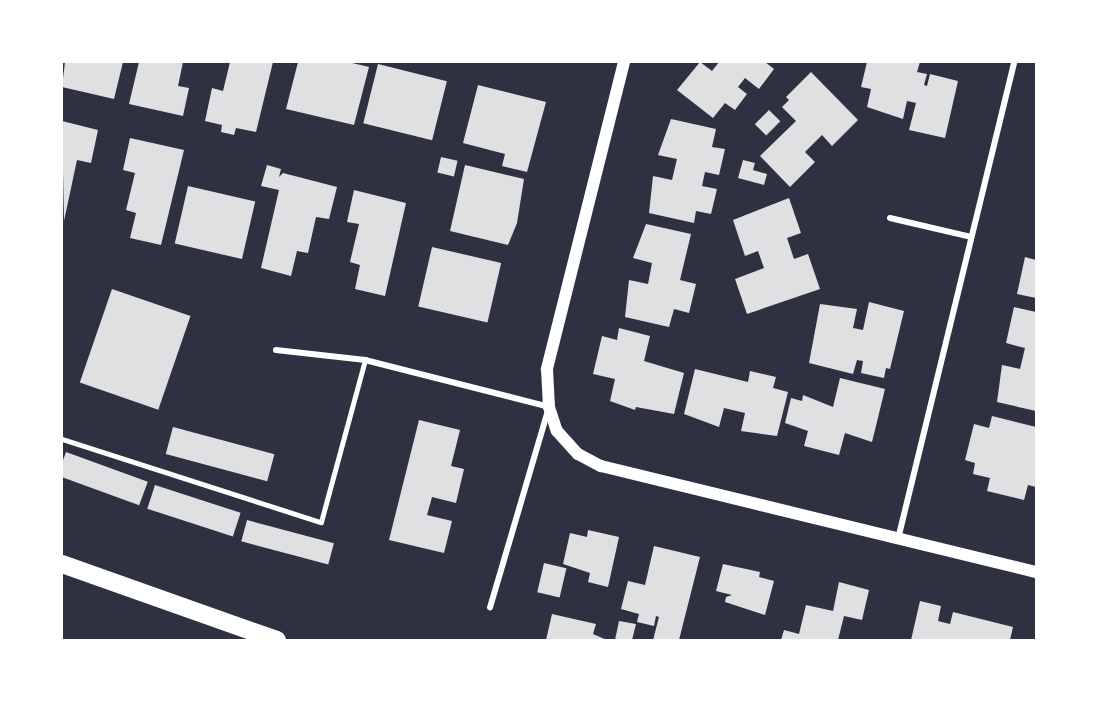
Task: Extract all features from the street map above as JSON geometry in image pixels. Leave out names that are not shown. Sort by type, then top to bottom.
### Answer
[{"type":"highway","points":[[62,564],[276,640]]},
{"type":"main road","points":[[624,62],[547,369],[549,407],[557,431],[578,454],[601,466],[898,541],[1036,572]]},
{"type":"street","points":[[898,541],[1014,62]]},
{"type":"street","points":[[890,218],[971,237]]},
{"type":"street","points":[[276,350],[365,360],[549,407],[490,608]]},
{"type":"lane","points":[[62,439],[321,522],[365,360]]},
{"type":"building","points":[[65,62],[123,62],[114,99],[62,87]]},
{"type":"building","points":[[139,62],[183,62],[178,86],[189,88],[183,116],[129,104]]},
{"type":"building","points":[[230,62],[273,62],[256,132],[236,128],[234,135],[221,132],[222,125],[205,121],[212,88],[223,91]]},
{"type":"building","points":[[298,62],[348,62],[369,67],[354,125],[286,109]]},
{"type":"building","points":[[700,62],[712,71],[719,62],[765,62],[774,69],[759,89],[745,78],[738,87],[747,94],[735,110],[725,103],[713,118],[677,90]]},
{"type":"building","points":[[867,62],[920,62],[917,72],[927,74],[924,85],[927,86],[930,74],[958,81],[945,138],[909,130],[916,103],[907,101],[903,119],[867,107],[871,89],[861,87]]},
{"type":"building","points":[[378,64],[447,81],[432,140],[363,123]]},
{"type":"building","points":[[811,72],[858,120],[832,146],[822,135],[805,152],[815,162],[790,187],[760,156],[796,121],[782,107],[789,100],[786,97]]},
{"type":"building","points":[[478,85],[546,102],[527,172],[502,166],[505,154],[463,143]]},
{"type":"building","points":[[769,110],[780,121],[766,135],[755,124]]},
{"type":"building","points":[[671,119],[716,129],[712,147],[725,149],[719,175],[705,172],[702,186],[717,189],[711,214],[696,211],[694,223],[649,213],[653,176],[672,180],[677,159],[658,155]]},
{"type":"building","points":[[62,121],[98,130],[91,163],[77,160],[64,221]]},
{"type":"building","points":[[130,138],[184,150],[161,245],[130,238],[136,213],[126,210],[135,173],[123,170]]},
{"type":"building","points":[[441,157],[458,161],[454,176],[437,173]]},
{"type":"building","points":[[743,160],[755,163],[753,170],[767,174],[764,185],[738,178]]},
{"type":"building","points":[[267,165],[281,169],[279,177],[283,173],[337,187],[329,219],[316,217],[308,253],[297,251],[291,276],[261,268],[279,190],[261,186]]},
{"type":"building","points":[[465,165],[524,179],[517,223],[508,245],[450,231]]},
{"type":"building","points":[[188,186],[255,202],[242,259],[175,243]]},
{"type":"building","points":[[354,190],[406,203],[385,296],[355,289],[360,265],[350,262],[359,224],[347,222]]},
{"type":"building","points":[[789,198],[801,233],[787,238],[794,259],[808,254],[820,289],[747,314],[735,279],[764,268],[758,251],[745,256],[733,220]]},
{"type":"building","points":[[646,224],[691,234],[680,280],[696,284],[689,313],[674,309],[669,327],[625,317],[629,280],[648,284],[652,263],[633,258]]},
{"type":"building","points":[[432,247],[501,263],[487,322],[418,306]]},
{"type":"building","points":[[1025,257],[1036,260],[1036,298],[1017,294]]},
{"type":"building","points":[[112,289],[190,316],[158,410],[80,383]]},
{"type":"building","points":[[869,302],[904,311],[890,369],[886,368],[884,378],[861,373],[863,361],[857,360],[853,374],[809,363],[820,304],[857,309],[853,328],[863,330]]},
{"type":"building","points":[[1014,307],[1036,312],[1036,411],[997,402],[1002,365],[1020,369],[1025,348],[1006,343]]},
{"type":"building","points":[[619,328],[650,336],[644,361],[684,373],[674,414],[636,407],[635,410],[610,401],[615,379],[593,374],[602,336],[617,340]]},
{"type":"building","points":[[695,369],[748,382],[750,371],[776,377],[773,388],[788,392],[777,436],[741,431],[745,413],[724,408],[719,427],[684,414]]},
{"type":"building","points":[[840,378],[885,389],[872,442],[845,433],[839,455],[804,446],[808,431],[785,423],[791,398],[802,401],[803,395],[833,407]]},
{"type":"building","points":[[992,416],[1036,427],[1036,487],[1028,485],[1024,500],[987,491],[990,478],[973,474],[975,463],[965,460],[974,424],[989,428]]},
{"type":"building","points":[[419,420],[460,430],[451,466],[464,469],[456,503],[432,497],[427,515],[452,521],[444,553],[389,540]]},
{"type":"building","points":[[173,427],[274,454],[267,481],[166,454]]},
{"type":"building","points":[[66,452],[148,482],[139,505],[62,477],[62,463]]},
{"type":"building","points":[[155,485],[241,513],[233,537],[147,509]]},
{"type":"building","points":[[247,520],[334,543],[328,565],[241,541]]},
{"type":"building","points":[[588,530],[619,537],[608,587],[588,582],[590,573],[563,564],[570,533],[587,537]]},
{"type":"building","points":[[654,546],[700,557],[679,640],[653,640],[659,617],[656,616],[654,626],[637,622],[639,614],[621,609],[628,581],[645,585]]},
{"type":"building","points":[[544,563],[566,568],[560,597],[537,592]]},
{"type":"building","points":[[723,564],[760,572],[759,577],[774,581],[765,615],[725,602],[726,597],[732,595],[716,591]]},
{"type":"building","points":[[839,582],[869,590],[862,620],[844,616],[838,640],[781,640],[784,630],[799,634],[806,605],[833,611]]},
{"type":"building","points":[[920,601],[941,606],[938,621],[950,624],[953,612],[1013,627],[1010,640],[911,640]]},
{"type":"building","points":[[552,614],[596,624],[593,634],[607,640],[546,640]]},
{"type":"building","points":[[619,621],[636,624],[632,640],[615,640]]}]
